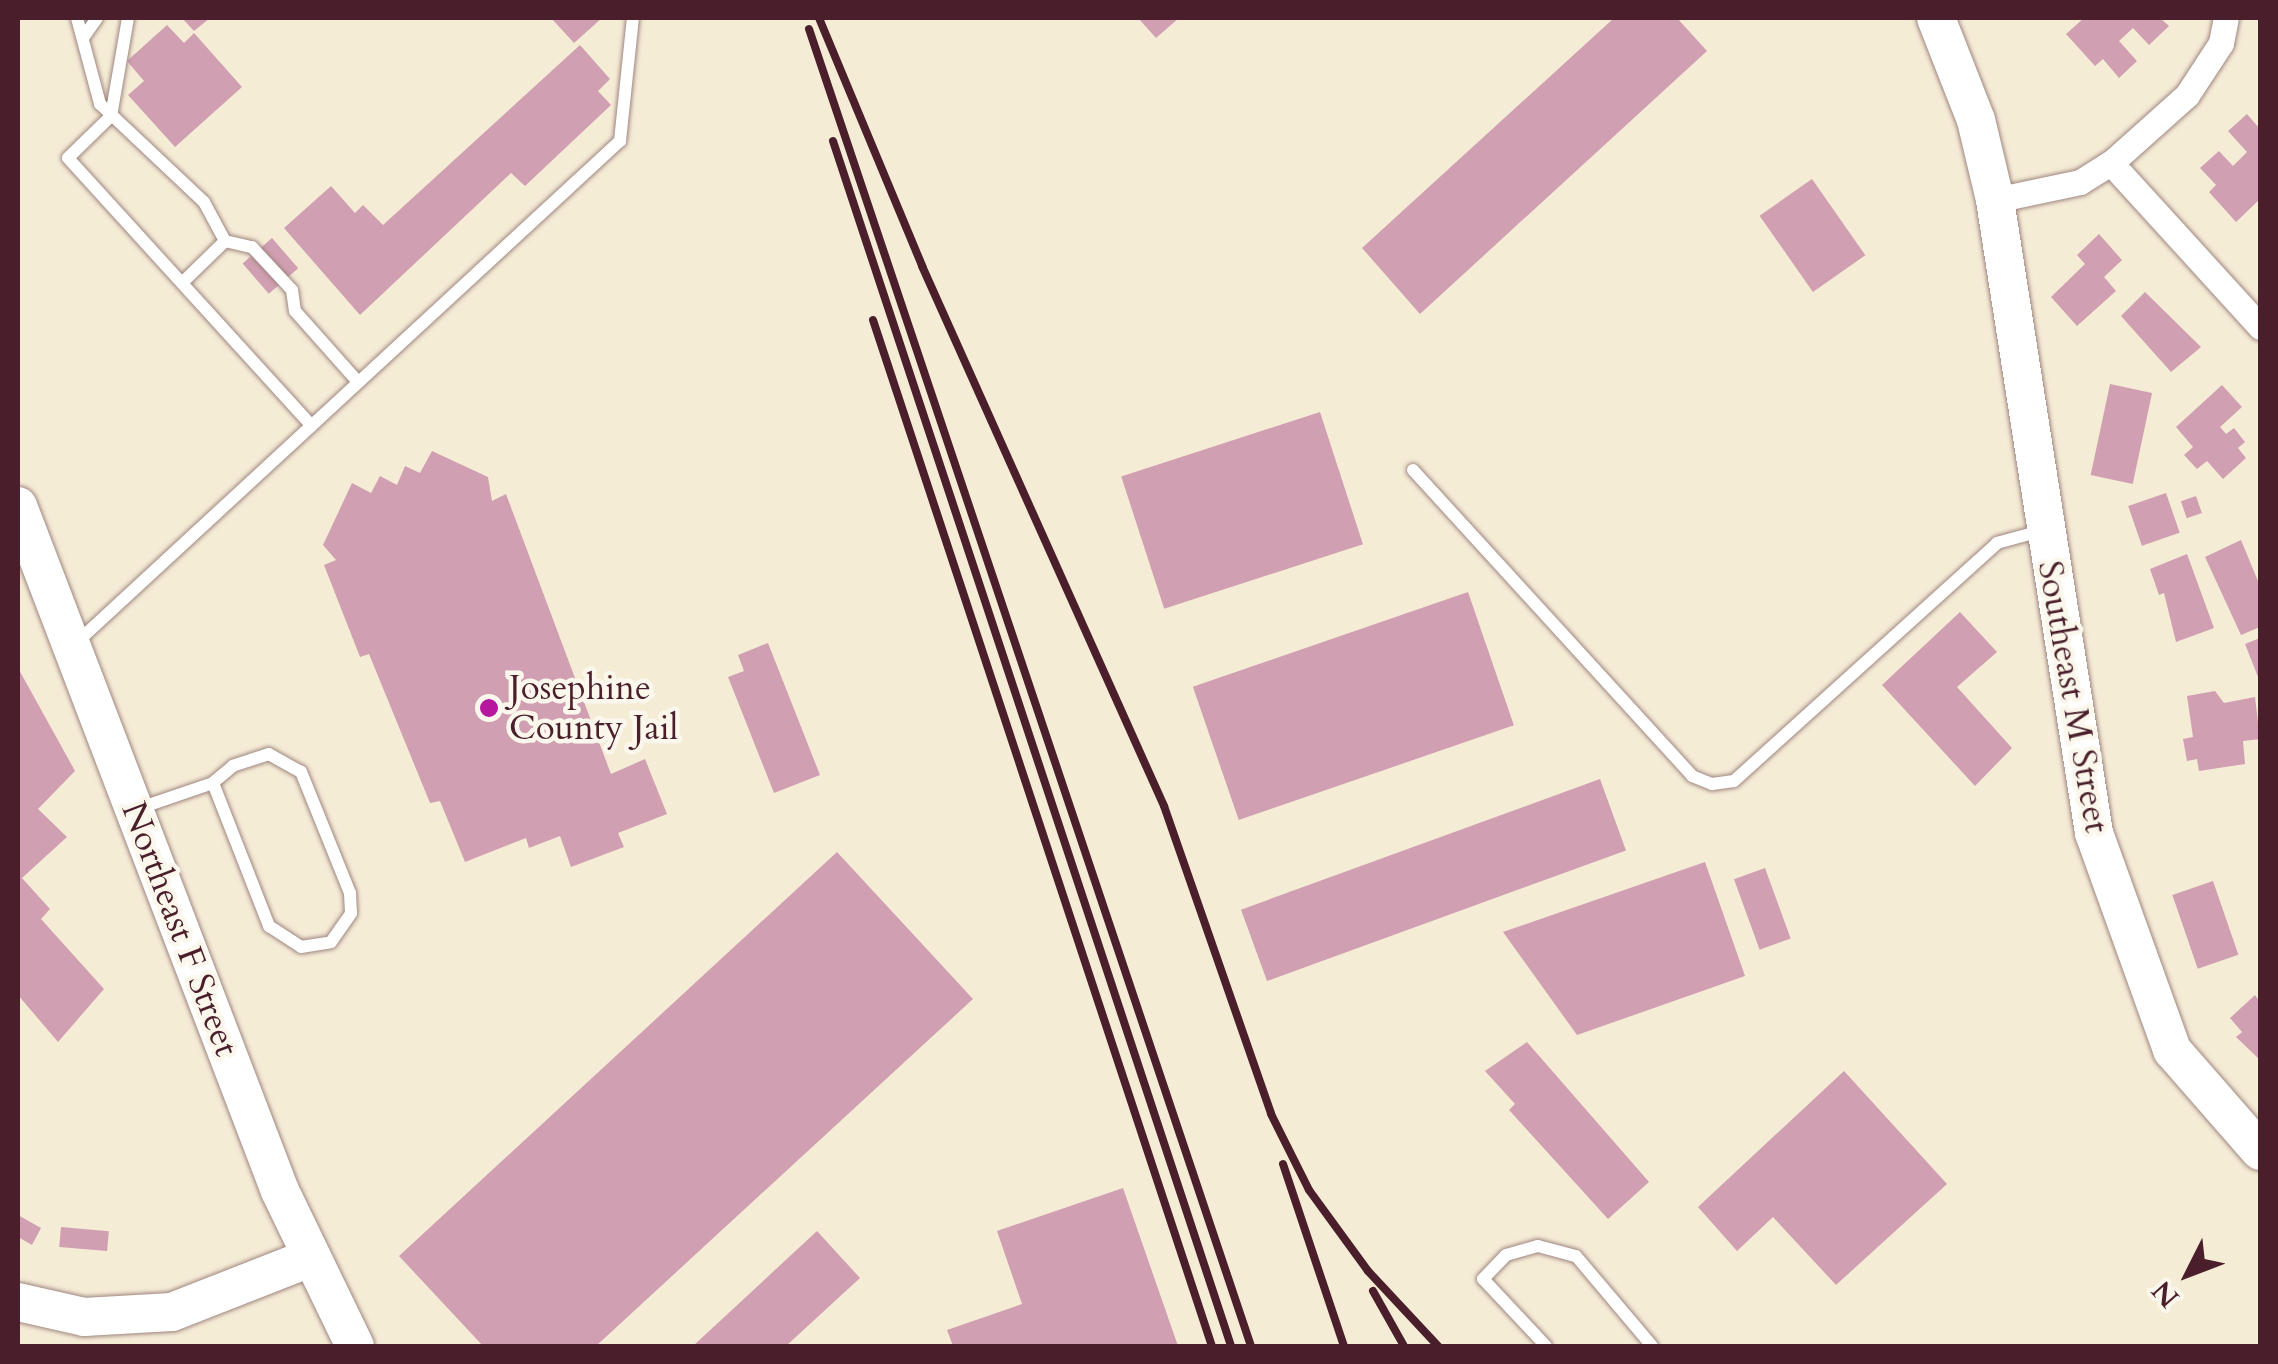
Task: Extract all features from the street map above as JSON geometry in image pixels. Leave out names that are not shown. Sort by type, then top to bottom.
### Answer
[{"type":"street","name":"Southeast M Street","points":[[1936,18],[1976,120],[1995,200],[2094,834],[2172,1050],[2260,1151]]},
{"type":"street","points":[[1995,200],[2080,182],[2112,164],[2187,95],[2221,43],[2226,18]]},
{"type":"street","points":[[2112,164],[2260,327]]},
{"type":"street","name":"Northeast F Street","points":[[18,506],[312,1257],[355,1346]]},
{"type":"street","points":[[18,1302],[84,1316],[172,1312],[312,1257]]},
{"type":"lane","points":[[77,18],[96,95],[112,116],[204,202],[226,241],[252,246],[292,290],[295,311],[358,382]]},
{"type":"lane","points":[[83,38],[97,18]]},
{"type":"lane","points":[[128,18],[112,116],[68,158],[312,426]]},
{"type":"lane","points":[[73,646],[620,141],[632,18]]},
{"type":"lane","points":[[182,283],[226,241]]},
{"type":"lane","points":[[1413,470],[1692,776],[1712,784],[1734,782],[1997,544],[2044,530]]},
{"type":"lane","points":[[135,810],[213,783],[233,766],[269,754],[301,772],[350,893],[351,913],[330,942],[300,947],[269,926],[213,783]]},
{"type":"lane","points":[[1546,1346],[1483,1279],[1506,1254],[1538,1246],[1576,1256],[1652,1346]]},
{"type":"building","points":[[182,18],[210,18],[194,31]]},
{"type":"building","points":[[551,18],[602,18],[574,43]]},
{"type":"building","points":[[1138,18],[1179,18],[1156,38]]},
{"type":"building","points":[[1614,18],[1677,18],[1707,51],[1420,314],[1362,248]]},
{"type":"building","points":[[2084,18],[2160,18],[2169,26],[2149,45],[2133,28],[2119,41],[2137,61],[2119,78],[2103,59],[2095,66],[2066,34]]},
{"type":"building","points":[[167,25],[184,43],[194,33],[242,87],[175,147],[128,95],[144,81],[127,61]]},
{"type":"building","points":[[580,45],[610,79],[598,91],[611,105],[525,186],[511,173],[360,315],[284,228],[331,186],[355,213],[363,205],[383,225]]},
{"type":"building","points":[[2247,114],[2260,129],[2260,199],[2236,222],[2209,192],[2216,185],[2200,168],[2219,151],[2233,166],[2247,152],[2228,131]]},
{"type":"building","points":[[1812,179],[1865,255],[1813,292],[1760,216]]},
{"type":"building","points":[[2099,234],[2122,260],[2104,277],[2116,291],[2077,326],[2051,297],[2085,264],[2077,255]]},
{"type":"building","points":[[272,238],[298,268],[269,294],[243,264]]},
{"type":"building","points":[[2145,292],[2201,347],[2171,372],[2121,316]]},
{"type":"building","points":[[2110,384],[2152,393],[2133,484],[2091,475]]},
{"type":"building","points":[[2222,385],[2242,407],[2220,427],[2226,434],[2234,428],[2245,442],[2238,448],[2246,458],[2223,479],[2207,461],[2197,469],[2184,455],[2193,447],[2176,427]]},
{"type":"building","points":[[1320,412],[1363,544],[1164,609],[1121,477]]},
{"type":"building","name":"Josephine County Jail","points":[[432,451],[488,477],[492,501],[506,494],[611,774],[645,759],[667,814],[618,833],[624,847],[571,867],[560,836],[529,848],[526,838],[465,862],[440,801],[430,803],[369,654],[360,657],[324,565],[336,560],[323,545],[352,483],[371,493],[380,476],[397,485],[405,466],[420,473]]},
{"type":"building","points":[[2166,493],[2180,533],[2142,546],[2128,506]]},
{"type":"building","points":[[2196,496],[2202,513],[2187,518],[2181,501]]},
{"type":"building","points":[[2241,540],[2260,586],[2260,627],[2241,635],[2205,557]]},
{"type":"building","points":[[2187,554],[2214,628],[2176,642],[2164,593],[2159,595],[2150,569]]},
{"type":"building","points":[[1468,592],[1514,725],[1239,820],[1193,687]]},
{"type":"building","points":[[1960,612],[1997,652],[1957,687],[2012,748],[1975,786],[1882,685]]},
{"type":"building","points":[[2260,638],[2260,682],[2245,644]]},
{"type":"building","points":[[768,643],[820,775],[774,793],[728,677],[744,671],[738,655]]},
{"type":"building","points":[[18,668],[75,771],[38,809],[67,837],[22,878],[50,909],[41,919],[104,989],[58,1042],[18,995]]},
{"type":"building","points":[[2215,691],[2224,703],[2255,697],[2260,739],[2243,741],[2245,764],[2199,771],[2197,759],[2187,761],[2183,739],[2193,737],[2187,696]]},
{"type":"building","points":[[1600,779],[1626,850],[1267,981],[1241,910]]},
{"type":"building","points":[[837,852],[973,999],[596,1346],[483,1346],[399,1256]]},
{"type":"building","points":[[1705,862],[1745,976],[1577,1035],[1503,932]]},
{"type":"building","points":[[1765,868],[1791,938],[1760,950],[1734,879]]},
{"type":"building","points":[[2213,881],[2238,955],[2198,969],[2172,895]]},
{"type":"building","points":[[2255,995],[2260,1002],[2260,1060],[2236,1037],[2242,1032],[2230,1018]]},
{"type":"building","points":[[1527,1042],[1649,1182],[1608,1219],[1509,1110],[1515,1104],[1485,1071]]},
{"type":"building","points":[[1844,1071],[1947,1184],[1836,1285],[1773,1217],[1737,1251],[1698,1207]]},
{"type":"building","points":[[1123,1188],[1178,1346],[953,1346],[947,1330],[1022,1304],[997,1231]]},
{"type":"building","points":[[18,1215],[41,1228],[32,1245],[18,1237]]},
{"type":"building","points":[[61,1227],[109,1231],[107,1251],[59,1247]]},
{"type":"building","points":[[817,1231],[860,1278],[786,1346],[693,1346]]},
{"type":"railway","points":[[819,18],[922,266],[1164,806],[1271,1114],[1309,1190],[1368,1271],[1438,1346]]},
{"type":"railway","points":[[809,29],[1251,1346]]},
{"type":"railway","points":[[833,141],[1231,1346]]},
{"type":"railway","points":[[873,320],[1212,1346]]},
{"type":"railway","points":[[1283,1164],[1344,1346]]},
{"type":"railway","points":[[1373,1291],[1404,1346]]},
{"type":"place","name":"Josephine County Jail","points":[[489,708]]}]
